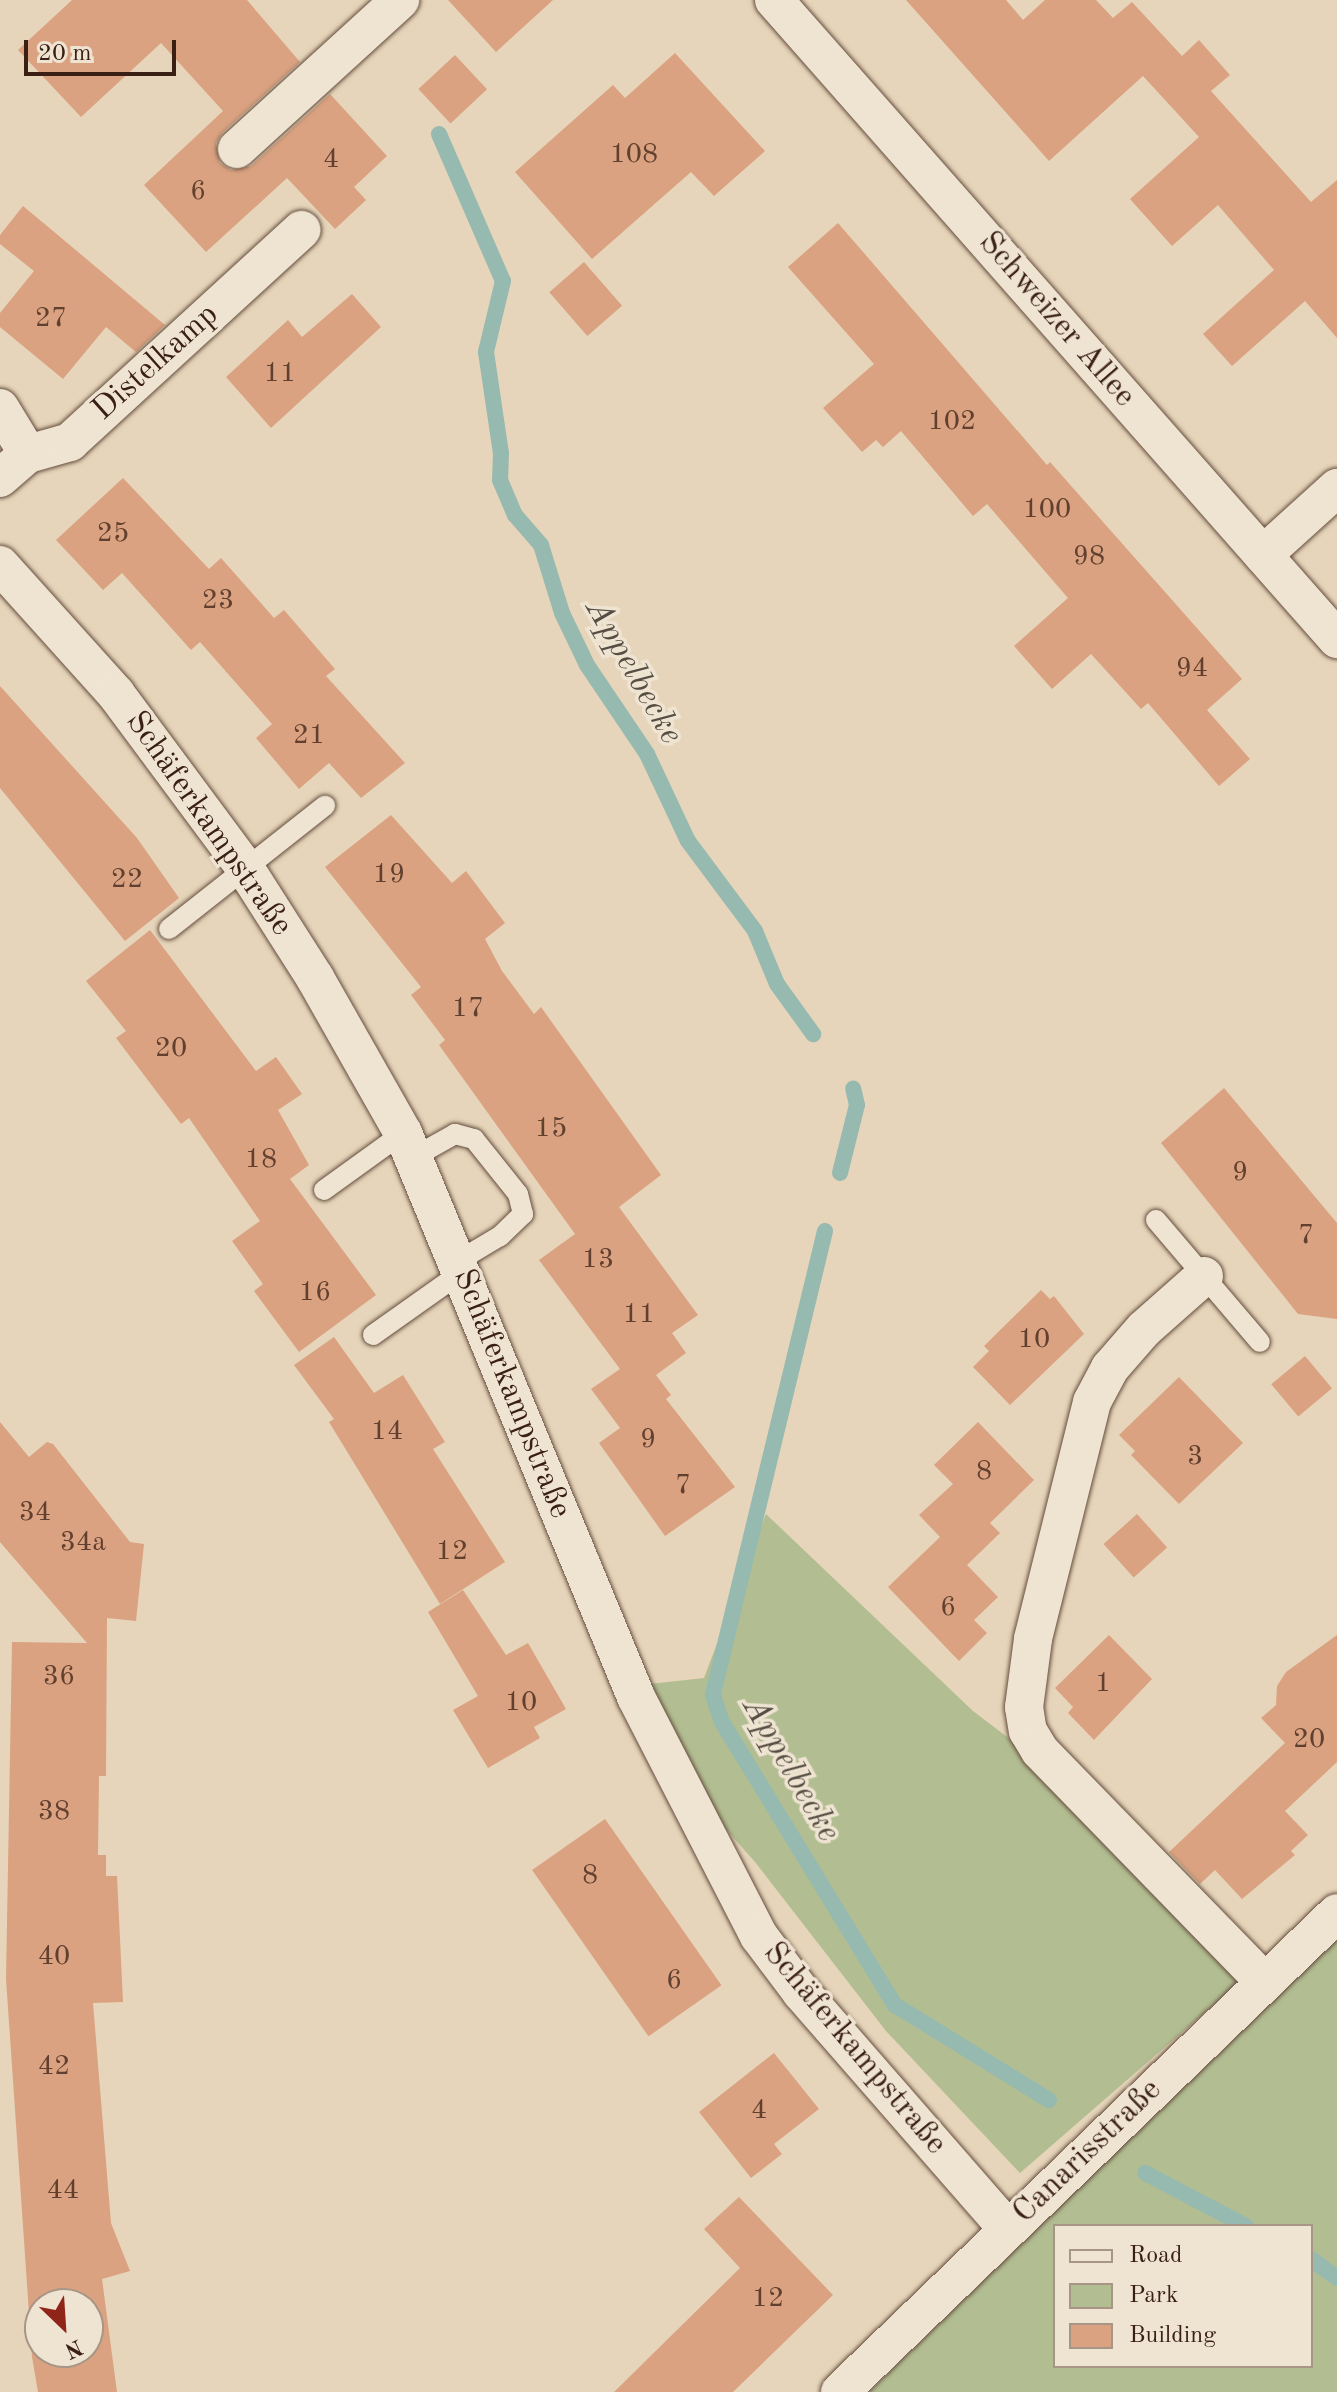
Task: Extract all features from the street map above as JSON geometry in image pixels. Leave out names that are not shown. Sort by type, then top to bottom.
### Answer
[{"type":"street","points":[[237,149],[400,0]]},
{"type":"street","name":"Schweizer Allee","points":[[774,0],[1337,639]]},
{"type":"street","name":"Distelkamp","points":[[14,466],[70,442],[301,230]]},
{"type":"street","points":[[0,408],[14,466]]},
{"type":"street","points":[[1263,555],[1337,488]]},
{"type":"street","name":"Schäferkampstraße","points":[[0,565],[116,694],[245,868],[315,978],[408,1145],[636,1697],[759,1936],[801,1992],[1008,2229]]},
{"type":"street","points":[[1204,1276],[1144,1329],[1110,1368],[1092,1402],[1033,1639],[1024,1707],[1028,1731],[1040,1751],[1265,1982]]},
{"type":"street","name":"Canarisstraße","points":[[840,2392],[1337,1913]]},
{"type":"lane","points":[[169,929],[325,806]]},
{"type":"lane","points":[[324,1190],[408,1145],[455,1134],[474,1139],[518,1194],[523,1214],[500,1236],[373,1335]]},
{"type":"lane","points":[[1156,1220],[1260,1342]]},
{"type":"green space","points":[[766,1514],[973,1711],[1031,1755],[1249,1974],[1020,2173],[886,2031],[755,1862],[683,1781],[640,1685],[704,1678]]},
{"type":"green space","points":[[1337,1934],[1337,2392],[869,2392]]},
{"type":"building","points":[[72,0],[247,0],[300,62],[222,133],[216,143],[220,163],[231,170],[251,166],[330,94],[387,156],[354,187],[366,200],[335,229],[287,178],[206,252],[144,185],[223,111],[161,43],[81,117],[18,50]]},
{"type":"building","points":[[448,0],[553,0],[496,52]]},
{"type":"building","points":[[906,0],[1006,0],[1023,20],[1045,0],[1096,0],[1113,18],[1132,2],[1182,56],[1199,40],[1230,75],[1211,91],[1311,202],[1337,180],[1337,338],[1305,301],[1232,366],[1203,334],[1274,270],[1218,205],[1172,246],[1130,199],[1199,137],[1143,76],[1049,161]]},
{"type":"building","points":[[675,53],[765,151],[714,196],[691,172],[592,259],[515,172],[613,85],[625,98]]},
{"type":"building","points":[[455,55],[487,89],[450,123],[418,89]]},
{"type":"building","points":[[23,206],[165,325],[136,352],[106,327],[63,379],[0,327],[0,313],[34,271],[0,244],[0,235]]},
{"type":"building","points":[[838,223],[1047,465],[1050,462],[1242,679],[1207,710],[1250,759],[1219,786],[1148,703],[1141,709],[1091,654],[1052,689],[1014,646],[1068,598],[987,504],[973,516],[901,431],[883,447],[876,440],[862,452],[823,408],[874,364],[788,267]]},
{"type":"building","points":[[584,262],[622,306],[587,336],[549,292]]},
{"type":"building","points":[[352,294],[381,327],[271,428],[226,377],[288,320],[302,337]]},
{"type":"building","points":[[123,478],[209,569],[221,558],[274,618],[284,610],[335,669],[326,676],[405,763],[361,798],[329,763],[299,789],[256,738],[272,724],[200,642],[191,650],[122,573],[103,590],[56,540]]},
{"type":"building","points":[[0,686],[137,838],[179,898],[125,941],[0,788]]},
{"type":"building","points":[[391,815],[452,883],[466,871],[505,923],[485,939],[502,971],[534,1014],[541,1007],[661,1175],[619,1207],[698,1315],[672,1333],[686,1353],[656,1375],[671,1395],[666,1399],[735,1487],[665,1536],[599,1443],[620,1428],[591,1389],[620,1369],[539,1260],[575,1234],[439,1045],[445,1040],[411,995],[421,987],[325,867]]},
{"type":"building","points":[[150,930],[256,1071],[276,1057],[302,1094],[278,1110],[309,1165],[290,1179],[376,1295],[299,1352],[254,1291],[263,1284],[232,1241],[260,1221],[189,1118],[181,1124],[116,1038],[126,1031],[86,981]]},
{"type":"building","points":[[1224,1088],[1337,1223],[1337,1319],[1298,1314],[1161,1143]]},
{"type":"building","points":[[1041,1290],[1050,1299],[1054,1296],[1084,1334],[1010,1405],[973,1367],[989,1351],[984,1346]]},
{"type":"building","points":[[334,1337],[374,1393],[403,1375],[445,1442],[433,1449],[505,1562],[440,1604],[329,1422],[334,1419],[294,1365]]},
{"type":"building","points":[[1305,1356],[1332,1388],[1298,1416],[1271,1384]]},
{"type":"building","points":[[1179,1377],[1243,1443],[1179,1504],[1131,1455],[1135,1451],[1119,1435]]},
{"type":"building","points":[[0,1422],[29,1457],[47,1442],[53,1444],[130,1542],[144,1544],[136,1621],[107,1618],[106,1776],[99,1776],[98,1855],[106,1855],[106,1876],[117,1876],[123,2002],[93,2003],[111,2223],[130,2271],[102,2279],[103,2288],[27,2288],[6,1979],[12,1642],[87,1643],[0,1542]]},
{"type":"building","points":[[978,1422],[1034,1480],[990,1523],[1000,1533],[967,1565],[998,1597],[974,1620],[987,1633],[959,1661],[888,1587],[940,1537],[919,1515],[953,1484],[934,1465]]},
{"type":"building","points":[[1137,1514],[1167,1547],[1134,1578],[1104,1544]]},
{"type":"building","points":[[463,1590],[506,1655],[528,1643],[566,1709],[534,1727],[540,1738],[488,1768],[453,1710],[478,1696],[428,1612]]},
{"type":"building","points":[[1109,1635],[1152,1679],[1094,1740],[1068,1713],[1073,1707],[1055,1688]]},
{"type":"building","points":[[1337,1635],[1337,1762],[1285,1811],[1308,1835],[1291,1851],[1295,1855],[1242,1899],[1215,1870],[1200,1884],[1169,1852],[1285,1743],[1261,1718],[1276,1705],[1277,1686],[1286,1672]]},
{"type":"building","points":[[605,1819],[721,1985],[649,2036],[532,1870]]},
{"type":"building","points":[[774,2053],[819,2109],[774,2144],[782,2154],[751,2178],[699,2112]]},
{"type":"building","points":[[739,2197],[833,2295],[733,2392],[614,2392],[740,2268],[704,2229]]},
{"type":"building","points":[[104,2294],[117,2392],[38,2392],[34,2368],[104,2368]]},
{"type":"waterway","name":"Appelbecke","points":[[439,134],[503,281],[486,352],[501,453],[500,480],[515,515],[541,545],[562,613],[587,665],[647,754],[688,841],[755,931],[777,984],[813,1034]]},
{"type":"waterway","name":"Appelbecke","points":[[840,1173],[857,1105],[853,1088]]},
{"type":"waterway","name":"Appelbecke","points":[[825,1231],[713,1695],[722,1722],[895,2005],[1049,2100]]},
{"type":"waterway","name":"Appelbecke","points":[[1145,2173],[1242,2224]]},
{"type":"waterway","name":"Appelbecke","points":[[1313,2260],[1337,2278]]}]
